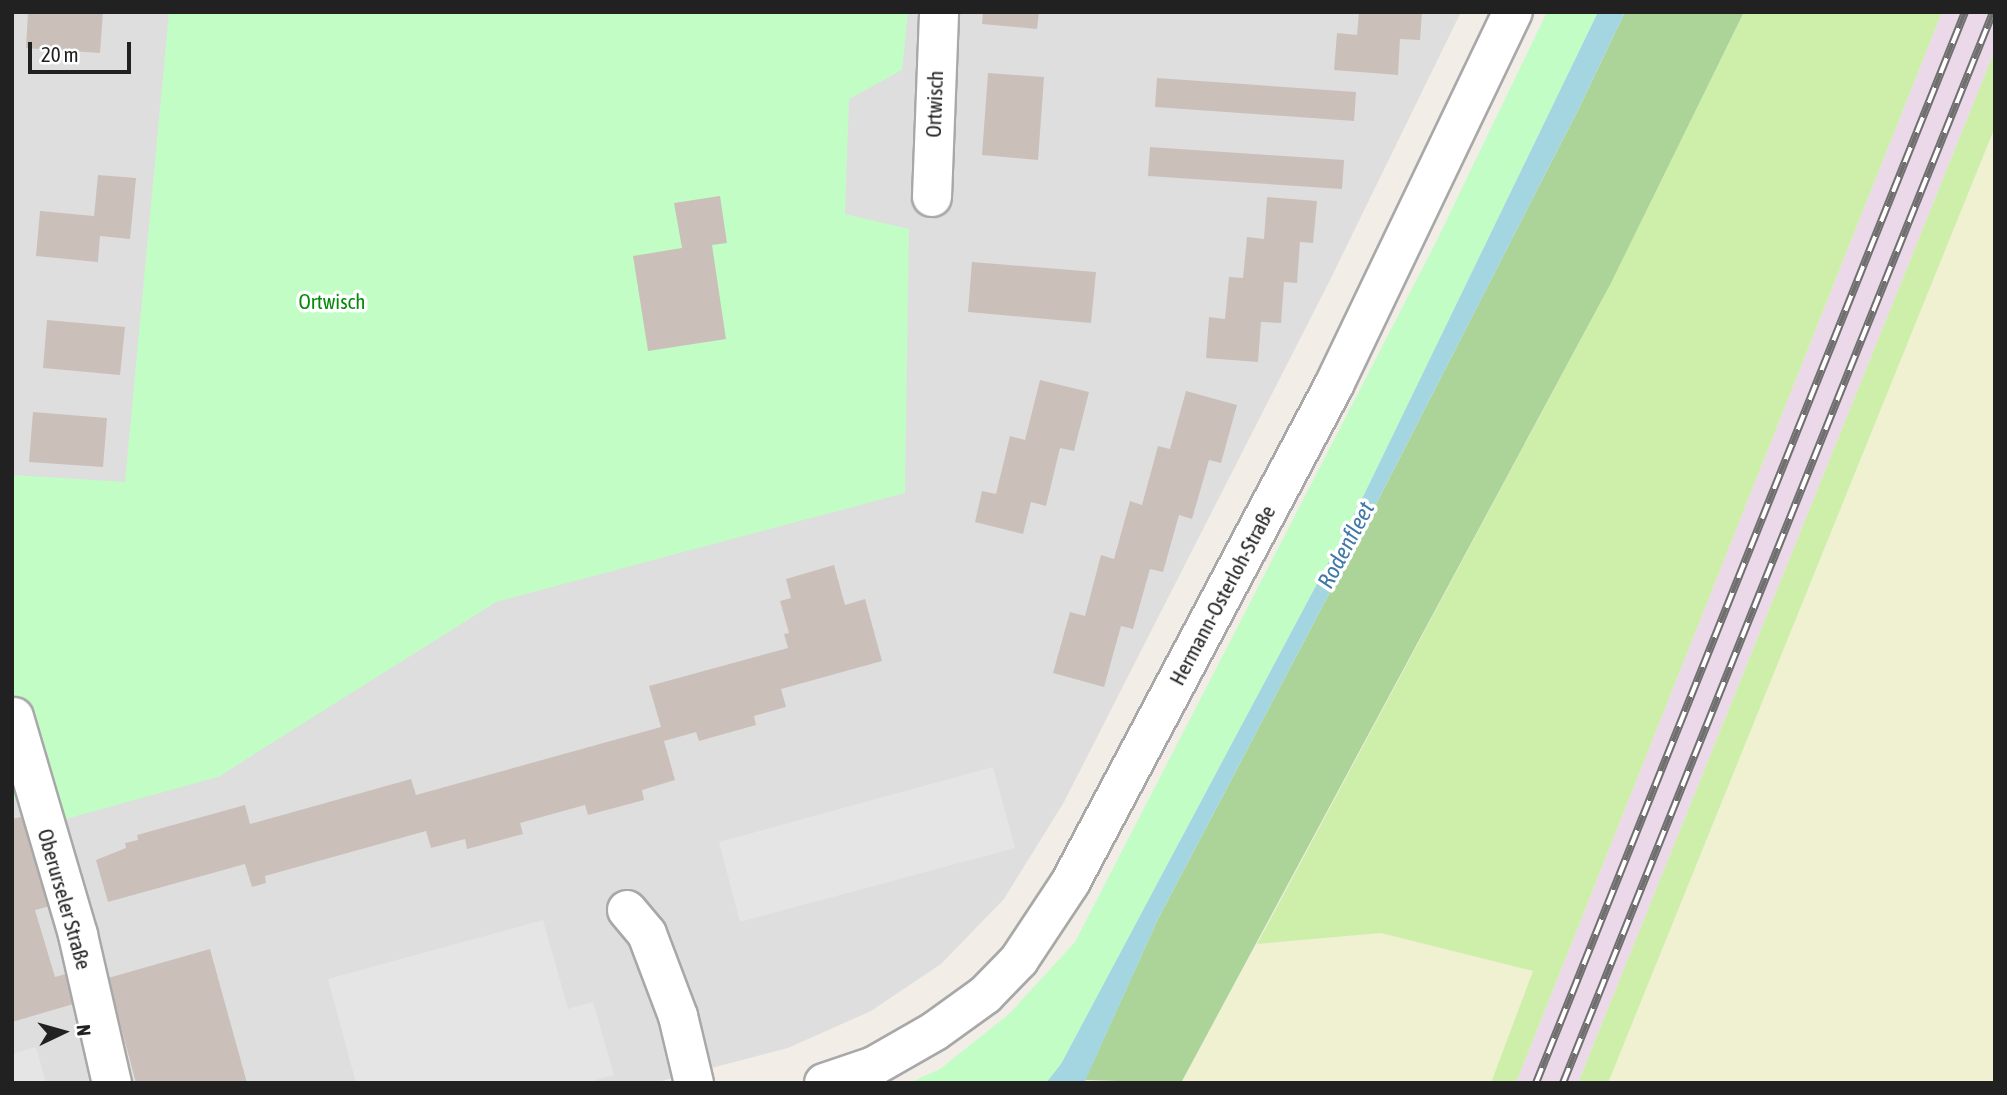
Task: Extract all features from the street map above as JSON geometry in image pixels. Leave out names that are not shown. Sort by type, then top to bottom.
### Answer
[{"type":"street","name":"Ortwisch","points":[[932,197],[939,12]]},
{"type":"street","name":"Hermann-Osterloh-Straße","points":[[824,1083],[874,1066],[935,1031],[985,995],[1019,960],[1070,883],[1334,385],[1513,12]]},
{"type":"street","name":"Oberurseler Straße","points":[[14,717],[78,935],[112,1083]]},
{"type":"street","points":[[626,910],[647,934],[678,1016],[694,1083]]},
{"type":"shaded area","points":[[12,12],[1461,12],[1330,280],[1064,802],[1004,899],[941,964],[871,1011],[788,1048],[654,1083],[12,1083]]},
{"type":"shaded area","points":[[1942,12],[1995,12],[1995,50],[1578,1083],[1516,1083]]},
{"type":"shaded area","points":[[993,767],[1015,848],[740,922],[719,842]]},
{"type":"shaded area","points":[[543,920],[568,1009],[593,1002],[614,1075],[585,1083],[356,1083],[328,979]]},
{"type":"shaded area","points":[[36,1047],[46,1083],[12,1083],[12,1054]]},
{"type":"green space","points":[[169,12],[908,12],[902,70],[849,99],[845,214],[909,229],[905,493],[496,602],[218,777],[40,826],[12,796],[12,475],[125,482]]},
{"type":"green space","points":[[1547,12],[1598,12],[1359,505],[1061,1064],[1085,1080],[1098,1083],[909,1083],[940,1069],[1009,1014],[1075,942],[1437,240]]},
{"type":"green space","points":[[1625,12],[1744,12],[1611,283],[1181,1083],[1085,1080],[1158,919],[1370,516],[1579,108]]},
{"type":"green space","points":[[1744,12],[1942,12],[1516,1083],[1491,1083],[1533,971],[1381,933],[1257,944],[1611,283]]},
{"type":"green space","points":[[1995,50],[1995,127],[1608,1083],[1578,1083]]},
{"type":"green space","points":[[1995,127],[1995,1083],[1608,1083]]},
{"type":"green space","points":[[1381,933],[1533,971],[1491,1083],[1181,1083],[1257,944]]},
{"type":"water","name":"Rodenfleet","points":[[1598,12],[1625,12],[1579,108],[1370,516],[1158,919],[1084,1083],[1046,1083],[1061,1064],[1359,505]]},
{"type":"building","points":[[28,12],[103,12],[100,53],[26,48]]},
{"type":"building","points":[[983,12],[1039,12],[1037,29],[982,24]]},
{"type":"building","points":[[1359,12],[1422,12],[1420,40],[1400,39],[1398,75],[1334,70],[1337,33],[1357,35]]},
{"type":"building","points":[[988,73],[1044,77],[1038,160],[982,155]]},
{"type":"building","points":[[1157,78],[1356,92],[1354,121],[1155,107]]},
{"type":"building","points":[[1150,147],[1344,160],[1342,189],[1148,176]]},
{"type":"building","points":[[98,175],[136,178],[130,239],[100,236],[98,262],[36,256],[40,211],[94,216]]},
{"type":"building","points":[[720,196],[727,243],[712,245],[726,339],[648,351],[633,256],[682,248],[674,203]]},
{"type":"building","points":[[1267,197],[1317,201],[1313,243],[1300,242],[1297,283],[1284,282],[1281,323],[1261,322],[1258,362],[1206,358],[1209,317],[1225,319],[1229,277],[1243,278],[1247,237],[1264,239]]},
{"type":"building","points":[[972,262],[1096,272],[1091,323],[968,312]]},
{"type":"building","points":[[47,320],[125,327],[120,375],[43,368]]},
{"type":"building","points":[[1040,380],[1089,392],[1074,451],[1060,448],[1046,506],[1031,502],[1023,534],[975,522],[982,491],[996,494],[1010,436],[1025,440]]},
{"type":"building","points":[[1186,391],[1237,405],[1221,463],[1209,460],[1192,519],[1179,515],[1163,572],[1150,569],[1133,629],[1121,626],[1104,687],[1053,673],[1070,612],[1085,616],[1101,555],[1114,559],[1130,501],[1142,505],[1158,446],[1170,449]]},
{"type":"building","points":[[33,412],[107,418],[103,467],[29,462]]},
{"type":"building","points":[[834,565],[845,605],[865,599],[882,661],[781,689],[786,707],[754,716],[756,725],[699,741],[696,732],[664,741],[675,780],[642,790],[644,800],[588,815],[585,805],[520,823],[523,834],[467,849],[465,839],[431,848],[426,831],[265,876],[266,883],[252,887],[245,864],[108,902],[96,860],[126,848],[125,843],[138,840],[137,835],[245,805],[250,824],[411,779],[416,795],[661,727],[649,686],[788,648],[784,634],[789,633],[780,601],[791,598],[786,579]]},
{"type":"building","points":[[25,816],[50,906],[35,910],[55,977],[69,973],[77,1003],[12,1022],[12,819]]},
{"type":"building","points":[[210,949],[247,1083],[136,1083],[108,978]]},
{"type":"railway","points":[[1536,1083],[1965,12]]},
{"type":"railway","points":[[1563,1083],[1993,12]]}]
